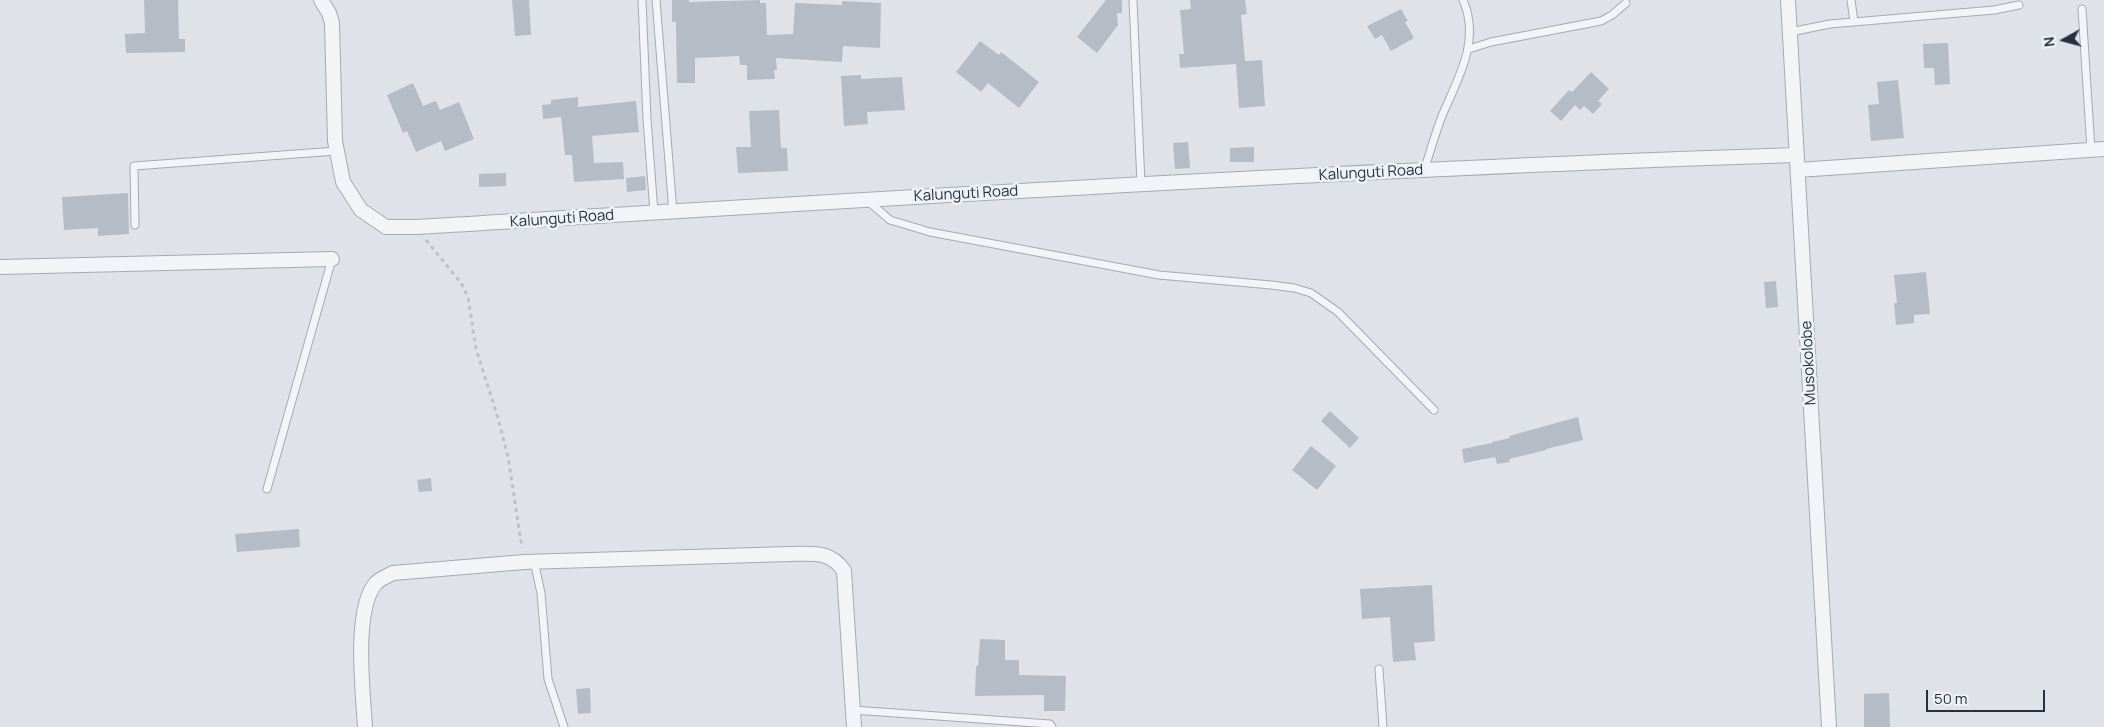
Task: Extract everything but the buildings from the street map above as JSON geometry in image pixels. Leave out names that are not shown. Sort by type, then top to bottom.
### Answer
[{"type":"street","name":"Kalunguti Road","points":[[321,0],[332,22],[336,151],[343,182],[361,210],[386,227],[417,227],[1141,184],[1631,160],[1796,155]]},
{"type":"street","name":"Musokolobe","points":[[1788,0],[1829,727]]},
{"type":"street","points":[[1798,170],[2097,150]]},
{"type":"street","points":[[0,267],[332,259]]},
{"type":"street","points":[[365,727],[361,643],[366,600],[376,582],[392,574],[407,571],[529,562],[790,554],[822,555],[837,561],[844,571],[854,727]]},
{"type":"lane","points":[[642,0],[647,119],[654,213]]},
{"type":"lane","points":[[656,0],[673,212]]},
{"type":"lane","points":[[1133,0],[1141,184]]},
{"type":"lane","points":[[1424,171],[1469,49],[1469,13],[1463,0]]},
{"type":"lane","points":[[1851,0],[1854,22]]},
{"type":"lane","points":[[1469,49],[1490,42],[1601,21],[1612,15],[1626,3]]},
{"type":"lane","points":[[1790,32],[1854,22],[1994,10],[2019,5]]},
{"type":"lane","points":[[2082,9],[2097,150]]},
{"type":"lane","points":[[135,225],[134,166],[336,151]]},
{"type":"lane","points":[[866,200],[890,220],[930,232],[1158,275],[1271,285],[1294,288],[1311,293],[1338,312],[1434,410]]},
{"type":"lane","points":[[267,489],[332,259]]},
{"type":"lane","points":[[529,562],[541,593],[548,679],[564,727]]},
{"type":"lane","points":[[1379,668],[1383,727]]},
{"type":"lane","points":[[853,710],[1050,724],[1052,727]]},
{"type":"path","points":[[417,227],[460,283],[468,297],[476,349],[508,457],[529,562]]}]
